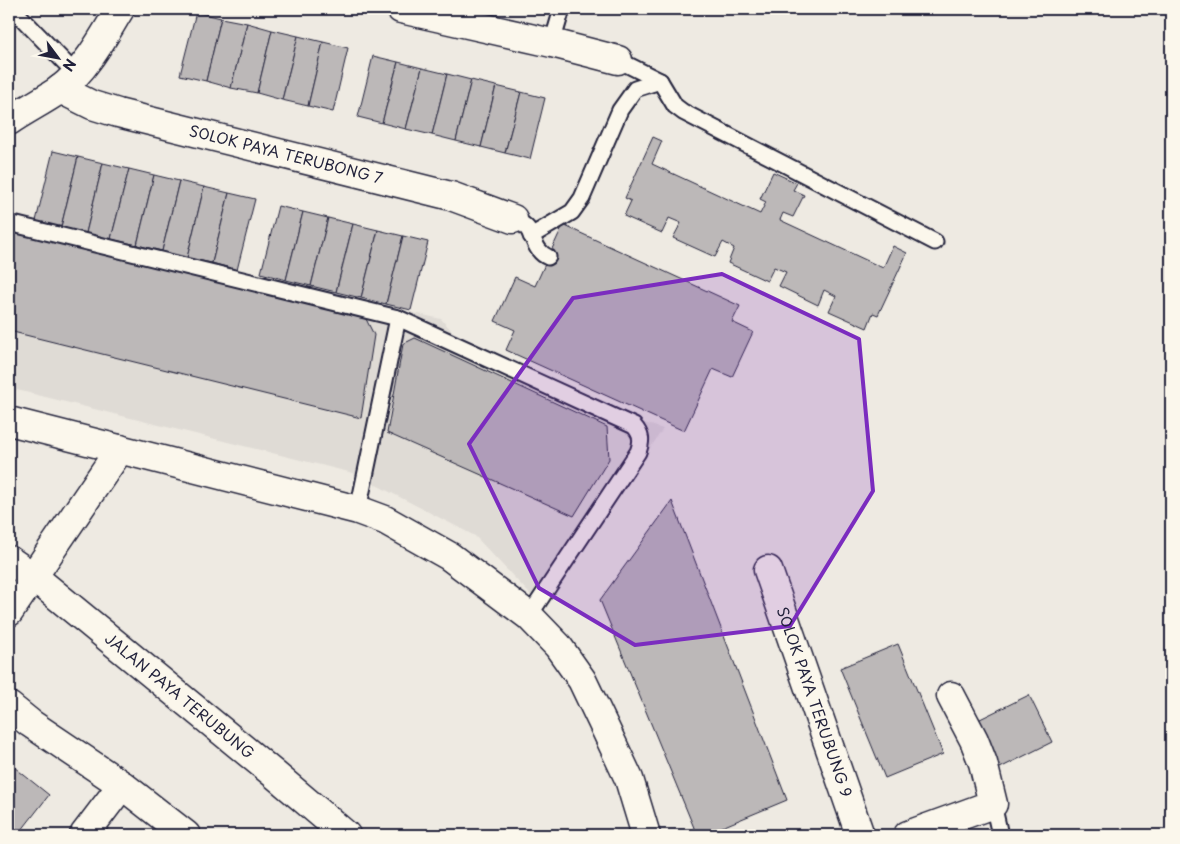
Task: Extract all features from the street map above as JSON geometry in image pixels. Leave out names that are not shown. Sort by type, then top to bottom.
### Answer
[{"type":"street","points":[[9,121],[68,82],[100,43],[120,9]]},
{"type":"street","points":[[401,9],[618,60]]},
{"type":"street","name":"SOLOK PAYA TERUBONG 7","points":[[68,82],[92,105],[451,196],[522,228]]},
{"type":"street","points":[[9,421],[358,510],[385,520],[449,556],[529,616],[558,646],[582,680],[629,779],[646,835]]},
{"type":"street","points":[[9,612],[120,449]]},
{"type":"street","name":"JALAN PAYA TERUBUNG","points":[[9,560],[34,577],[346,835]]},
{"type":"street","name":"SOLOK PAYA TERUBUNG 9","points":[[768,570],[860,835]]},
{"type":"street","points":[[908,835],[993,804],[983,762],[951,696]]},
{"type":"street","points":[[9,706],[30,723],[122,785],[186,835]]},
{"type":"street","points":[[84,835],[122,785]]},
{"type":"lane","points":[[13,9],[68,82]]},
{"type":"lane","points":[[552,43],[562,9]]},
{"type":"lane","points":[[618,60],[660,81],[675,106],[683,112],[935,242]]},
{"type":"lane","points":[[548,257],[538,250],[522,228],[572,212],[582,198],[620,110],[635,89],[660,81]]},
{"type":"lane","points":[[9,223],[398,318],[634,426],[640,433],[642,441],[638,452],[529,616]]},
{"type":"lane","points":[[358,510],[398,318]]},
{"type":"lane","points":[[993,804],[1000,835]]},
{"type":"highlighted area","points":[[722,274],[859,339],[873,491],[790,626],[635,645],[539,588],[469,444],[573,298]]},
{"type":"shaded area","points":[[9,217],[32,228],[441,319],[491,373],[663,429],[543,608],[475,536],[353,473],[9,388]]},
{"type":"building","points":[[196,12],[221,18],[206,81],[180,75]]},
{"type":"building","points":[[221,18],[247,23],[231,88],[206,81]]},
{"type":"building","points":[[247,23],[272,30],[257,93],[231,88]]},
{"type":"building","points":[[272,30],[298,36],[282,100],[257,93]]},
{"type":"building","points":[[298,36],[323,42],[308,106],[282,100]]},
{"type":"building","points":[[323,42],[348,48],[333,112],[308,106]]},
{"type":"building","points":[[373,56],[398,62],[382,123],[358,117]]},
{"type":"building","points":[[398,62],[422,68],[406,129],[382,123]]},
{"type":"building","points":[[422,68],[447,74],[432,135],[406,129]]},
{"type":"building","points":[[447,74],[471,80],[456,141],[432,135]]},
{"type":"building","points":[[471,80],[496,86],[481,147],[456,141]]},
{"type":"building","points":[[496,86],[521,92],[505,153],[481,147]]},
{"type":"building","points":[[521,92],[545,98],[530,159],[505,153]]},
{"type":"building","points":[[653,137],[662,141],[652,164],[760,214],[766,202],[760,199],[773,172],[797,183],[793,190],[804,195],[793,217],[783,213],[780,220],[883,268],[893,246],[907,253],[878,315],[873,313],[867,328],[829,311],[836,296],[824,290],[818,305],[779,286],[786,272],[774,267],[767,281],[728,263],[734,248],[723,242],[715,257],[673,238],[681,223],[669,218],[662,233],[624,216],[631,201],[625,198]]},
{"type":"building","points":[[53,151],[78,157],[61,227],[36,221]]},
{"type":"building","points":[[78,157],[103,163],[86,233],[61,227]]},
{"type":"building","points":[[103,163],[129,169],[111,239],[86,233]]},
{"type":"building","points":[[129,169],[154,175],[137,245],[111,239]]},
{"type":"building","points":[[154,175],[179,181],[162,251],[137,245]]},
{"type":"building","points":[[179,181],[204,187],[187,258],[162,251]]},
{"type":"building","points":[[204,187],[229,193],[212,263],[187,258]]},
{"type":"building","points":[[229,193],[255,199],[237,270],[212,263]]},
{"type":"building","points":[[278,206],[303,212],[286,280],[261,273]]},
{"type":"building","points":[[303,212],[328,218],[311,286],[286,280]]},
{"type":"building","points":[[328,218],[353,224],[336,292],[311,286]]},
{"type":"building","points":[[353,224],[378,230],[361,298],[336,292]]},
{"type":"building","points":[[563,225],[740,306],[732,322],[753,332],[732,377],[713,369],[684,431],[506,350],[515,330],[495,321],[515,277],[535,286]]},
{"type":"building","points":[[9,230],[366,319],[374,335],[361,418],[9,331]]},
{"type":"building","points":[[378,230],[403,236],[386,304],[361,298]]},
{"type":"building","points":[[403,236],[428,242],[411,310],[386,304]]},
{"type":"building","points":[[415,338],[607,427],[609,459],[574,516],[387,433],[403,344]]},
{"type":"building","points":[[672,501],[787,800],[703,835],[697,835],[600,600]]},
{"type":"building","points":[[898,644],[943,754],[885,778],[840,668]]},
{"type":"building","points":[[1029,695],[1052,742],[1000,768],[976,721]]},
{"type":"building","points":[[9,763],[49,795],[18,835],[9,835]]}]
